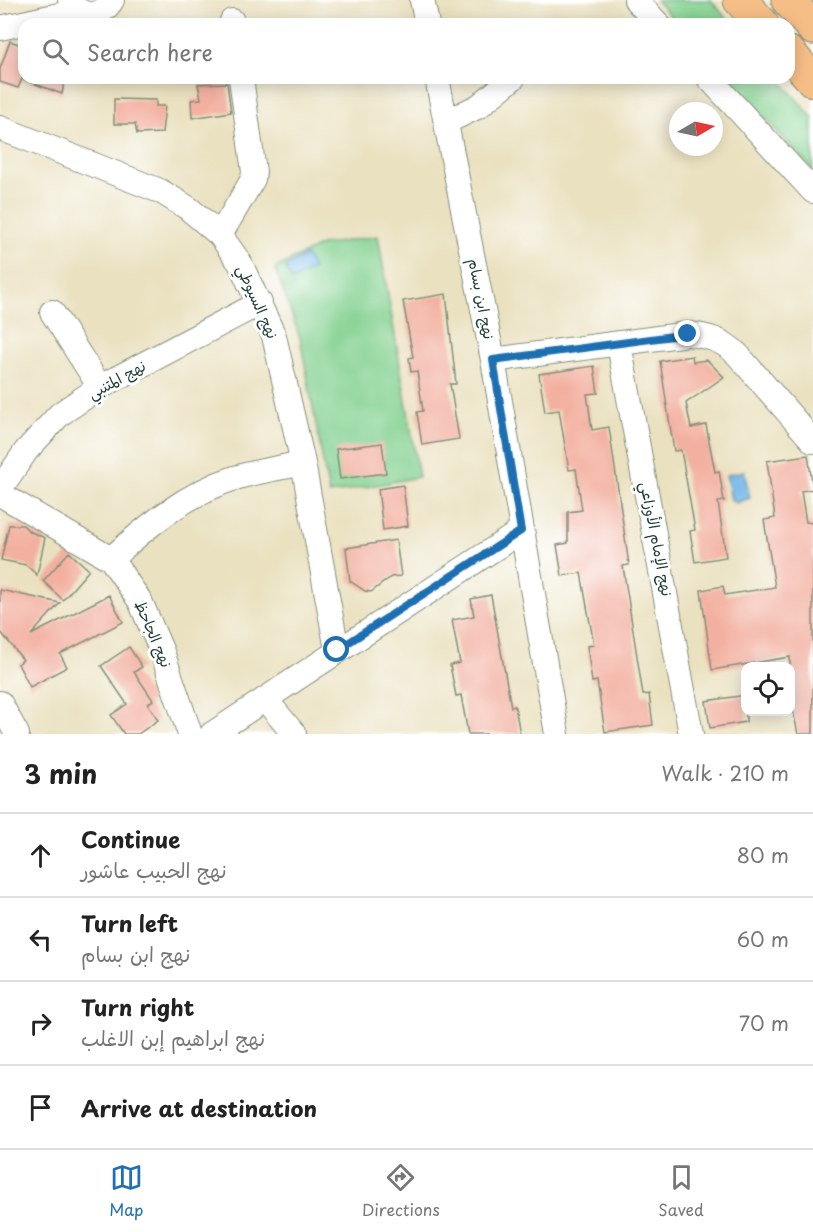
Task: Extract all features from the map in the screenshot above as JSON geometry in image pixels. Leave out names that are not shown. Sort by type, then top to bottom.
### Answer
[{"type":"highway","points":[[740,0],[756,18]]},
{"type":"highway","points":[[788,0],[813,28]]},
{"type":"highway","points":[[795,60],[813,80]]},
{"type":"street","points":[[32,18],[74,5],[85,14],[100,13],[112,0]]},
{"type":"street","points":[[422,0],[426,18]]},
{"type":"street","points":[[636,0],[652,18]]},
{"type":"street","points":[[0,28],[18,22]]},
{"type":"street","points":[[220,235],[253,179],[254,172],[242,84]]},
{"type":"street","name":"نهج ابن بسام","points":[[438,84],[493,360],[556,734]]},
{"type":"street","points":[[446,122],[479,106],[506,84]]},
{"type":"street","points":[[715,84],[813,191]]},
{"type":"street","name":"نهج السيوطي","points":[[0,128],[160,191],[188,208],[220,235],[240,263],[261,303],[274,336],[303,463],[337,650]]},
{"type":"street","name":"نهج المتنبي","points":[[0,489],[26,451],[60,414],[100,387],[261,303]]},
{"type":"street","points":[[52,312],[100,387]]},
{"type":"street","points":[[493,360],[688,334],[708,336],[725,343],[811,435]]},
{"type":"street","name":"نهج الإمام الأوزاعي","points":[[619,344],[691,734]]},
{"type":"street","points":[[111,559],[150,524],[196,495],[235,478],[303,463]]},
{"type":"street","name":"نهج الجاحظ","points":[[0,494],[111,559],[140,601],[162,652],[190,734]]},
{"type":"street","points":[[212,734],[521,531]]},
{"type":"street","points":[[265,699],[294,734]]},
{"type":"street","points":[[0,703],[17,734]]},
{"type":"green space","points":[[656,0],[711,0],[726,18],[672,18]]},
{"type":"green space","points":[[734,84],[783,84],[813,118],[813,170]]},
{"type":"green space","points":[[378,236],[419,477],[329,494],[300,338],[275,268],[321,245]]},
{"type":"water","points":[[306,255],[313,269],[292,281],[285,267]]},
{"type":"water","points":[[744,471],[750,498],[736,503],[731,500],[726,475]]},
{"type":"building","points":[[10,41],[18,44],[18,88],[0,82],[0,69]]},
{"type":"building","points":[[35,84],[64,84],[62,94]]},
{"type":"building","points":[[198,84],[227,84],[231,112],[192,118],[191,100],[201,99]]},
{"type":"building","points":[[114,99],[156,100],[156,106],[165,106],[162,133],[137,134],[135,124],[114,124]]},
{"type":"building","points":[[446,294],[456,384],[450,384],[459,439],[422,445],[417,412],[423,411],[417,371],[411,372],[409,358],[413,357],[403,301]]},
{"type":"building","points":[[692,356],[693,362],[707,360],[724,377],[686,403],[691,428],[706,425],[715,472],[719,471],[724,501],[718,502],[726,557],[695,562],[690,531],[695,530],[681,450],[674,451],[660,361]]},
{"type":"building","points":[[594,366],[598,393],[587,394],[592,430],[609,427],[629,565],[623,566],[643,695],[649,694],[653,725],[605,732],[597,681],[592,682],[587,646],[594,645],[581,573],[562,576],[557,545],[568,543],[568,512],[582,510],[576,469],[569,470],[559,410],[545,412],[539,374]]},
{"type":"building","points":[[382,443],[386,473],[340,479],[336,449]]},
{"type":"building","points":[[808,455],[813,489],[801,491],[806,522],[813,523],[813,734],[798,734],[794,716],[795,662],[790,662],[790,657],[760,662],[741,662],[741,665],[712,670],[701,590],[723,586],[725,595],[775,587],[764,520],[775,518],[767,461]]},
{"type":"building","points":[[403,485],[408,526],[383,530],[378,489]]},
{"type":"building","points":[[9,525],[23,525],[29,531],[45,538],[37,575],[26,565],[1,560]]},
{"type":"building","points":[[396,540],[401,576],[391,577],[371,592],[365,591],[350,581],[346,548]]},
{"type":"building","points":[[69,552],[89,570],[63,600],[43,581]]},
{"type":"building","points":[[0,590],[60,603],[31,635],[109,595],[123,622],[60,654],[67,667],[30,687],[18,664],[23,660],[0,631]]},
{"type":"building","points":[[491,595],[511,707],[515,706],[520,734],[468,734],[461,695],[456,696],[450,665],[460,663],[452,620],[474,616],[471,599]]},
{"type":"building","points":[[129,647],[142,667],[134,672],[153,700],[148,704],[158,720],[138,734],[124,734],[111,715],[127,704],[101,666]]},
{"type":"building","points":[[741,696],[741,716],[746,716],[746,722],[710,728],[706,701]]},
{"type":"route","points":[[337,650],[521,531],[493,360],[688,334]]}]
